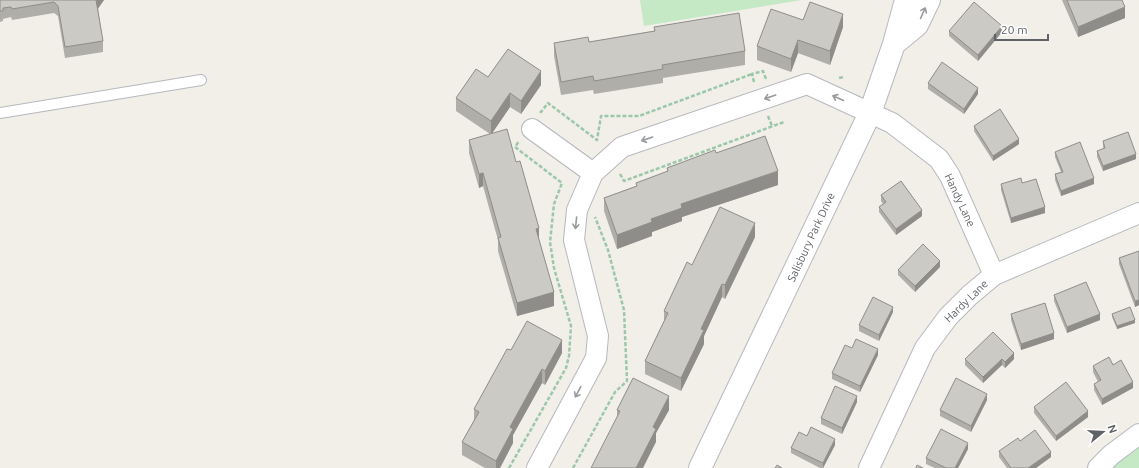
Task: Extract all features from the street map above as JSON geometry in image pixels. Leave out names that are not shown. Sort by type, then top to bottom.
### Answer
[{"type":"main road","name":"Salisbury Park Drive","points":[[700,468],[870,113],[894,44],[906,0]]},
{"type":"main road","points":[[894,44],[917,25],[929,0]]},
{"type":"street","name":"Handy Lane","points":[[593,173],[622,147],[807,84],[892,123],[939,159],[950,176],[994,275]]},
{"type":"street","points":[[532,129],[593,173],[577,210],[574,240],[598,336],[596,358],[537,468]]},
{"type":"street","name":"Hardy Lane","points":[[868,468],[924,348],[948,317],[970,295],[994,275],[1139,213]]},
{"type":"street","points":[[1098,468],[1116,450],[1139,434]]},
{"type":"lane","points":[[0,113],[201,80]]},
{"type":"path","points":[[615,175],[619,171],[624,181],[784,122]]},
{"type":"path","points":[[573,468],[614,392],[627,381],[624,310],[608,250],[594,212]]},
{"type":"green space","points":[[640,0],[802,0],[644,26]]},
{"type":"green space","points":[[1139,434],[1139,468],[1098,468]]},
{"type":"building","points":[[0,0],[96,0],[103,41],[65,47],[58,6],[54,2],[12,9],[11,7],[3,8],[3,11],[0,11]]},
{"type":"building","points":[[1067,0],[1122,0],[1125,7],[1078,27]]},
{"type":"building","points":[[810,2],[843,14],[830,51],[798,40],[791,59],[757,46],[771,9],[803,20]]},
{"type":"building","points":[[974,2],[1002,26],[978,55],[949,31]]},
{"type":"building","points":[[739,13],[745,51],[662,65],[663,69],[594,81],[593,76],[561,82],[554,43],[588,37],[589,42],[655,31],[654,27]]},
{"type":"building","points":[[508,49],[541,71],[521,101],[510,93],[491,121],[456,98],[476,69],[488,77]]},
{"type":"building","points":[[942,62],[978,88],[964,109],[928,83]]},
{"type":"building","points":[[1000,109],[1019,139],[993,156],[974,126]]},
{"type":"building","points":[[507,129],[516,162],[520,161],[539,228],[536,229],[554,292],[517,303],[498,238],[501,237],[483,173],[479,174],[469,140]]},
{"type":"building","points":[[1128,132],[1136,154],[1103,166],[1097,151],[1105,148],[1103,141]]},
{"type":"building","points":[[765,136],[778,171],[681,204],[682,208],[651,219],[652,222],[617,235],[604,198],[637,186],[636,183],[668,171],[667,168],[715,150],[716,153]]},
{"type":"building","points":[[1080,142],[1094,178],[1061,191],[1055,174],[1063,172],[1055,152]]},
{"type":"building","points":[[1021,178],[1022,183],[1036,179],[1045,207],[1011,218],[1001,184]]},
{"type":"building","points":[[901,181],[922,210],[896,229],[879,207],[886,202],[881,195]]},
{"type":"building","points":[[720,207],[755,223],[725,285],[722,284],[701,329],[704,330],[681,378],[645,361],[668,313],[664,311],[687,262],[692,265]]},
{"type":"building","points":[[923,244],[940,261],[915,286],[898,270]]},
{"type":"building","points":[[1139,251],[1139,300],[1135,301],[1119,258]]},
{"type":"building","points":[[1086,282],[1100,314],[1067,327],[1054,295]]},
{"type":"building","points":[[873,297],[893,307],[879,335],[859,325]]},
{"type":"building","points":[[1045,303],[1054,333],[1021,344],[1011,314]]},
{"type":"building","points":[[1130,307],[1135,320],[1117,326],[1112,314]]},
{"type":"building","points":[[527,321],[562,340],[545,371],[542,369],[510,427],[513,429],[496,461],[462,442],[479,412],[474,409],[507,349],[511,350]]},
{"type":"building","points":[[993,332],[1014,353],[1005,362],[1002,359],[983,377],[965,359]]},
{"type":"building","points":[[856,339],[878,349],[860,386],[832,373],[845,345],[852,348]]},
{"type":"building","points":[[1109,357],[1113,365],[1121,360],[1133,382],[1102,399],[1094,384],[1101,380],[1093,366]]},
{"type":"building","points":[[633,378],[669,396],[653,427],[656,429],[636,468],[591,468],[620,411],[617,410]]},
{"type":"building","points":[[956,378],[987,394],[971,426],[940,410]]},
{"type":"building","points":[[1066,382],[1088,411],[1056,436],[1034,407]]},
{"type":"building","points":[[835,386],[857,396],[842,428],[821,418]]},
{"type":"building","points":[[811,427],[835,439],[823,463],[791,448],[799,432],[807,436]]},
{"type":"building","points":[[941,429],[968,443],[955,468],[946,468],[926,458]]},
{"type":"building","points":[[1035,430],[1051,452],[1028,468],[1011,468],[999,451],[1018,438],[1020,441]]},
{"type":"building","points":[[777,465],[782,468],[775,468]]},
{"type":"building","points":[[917,465],[923,468],[916,468]]}]
